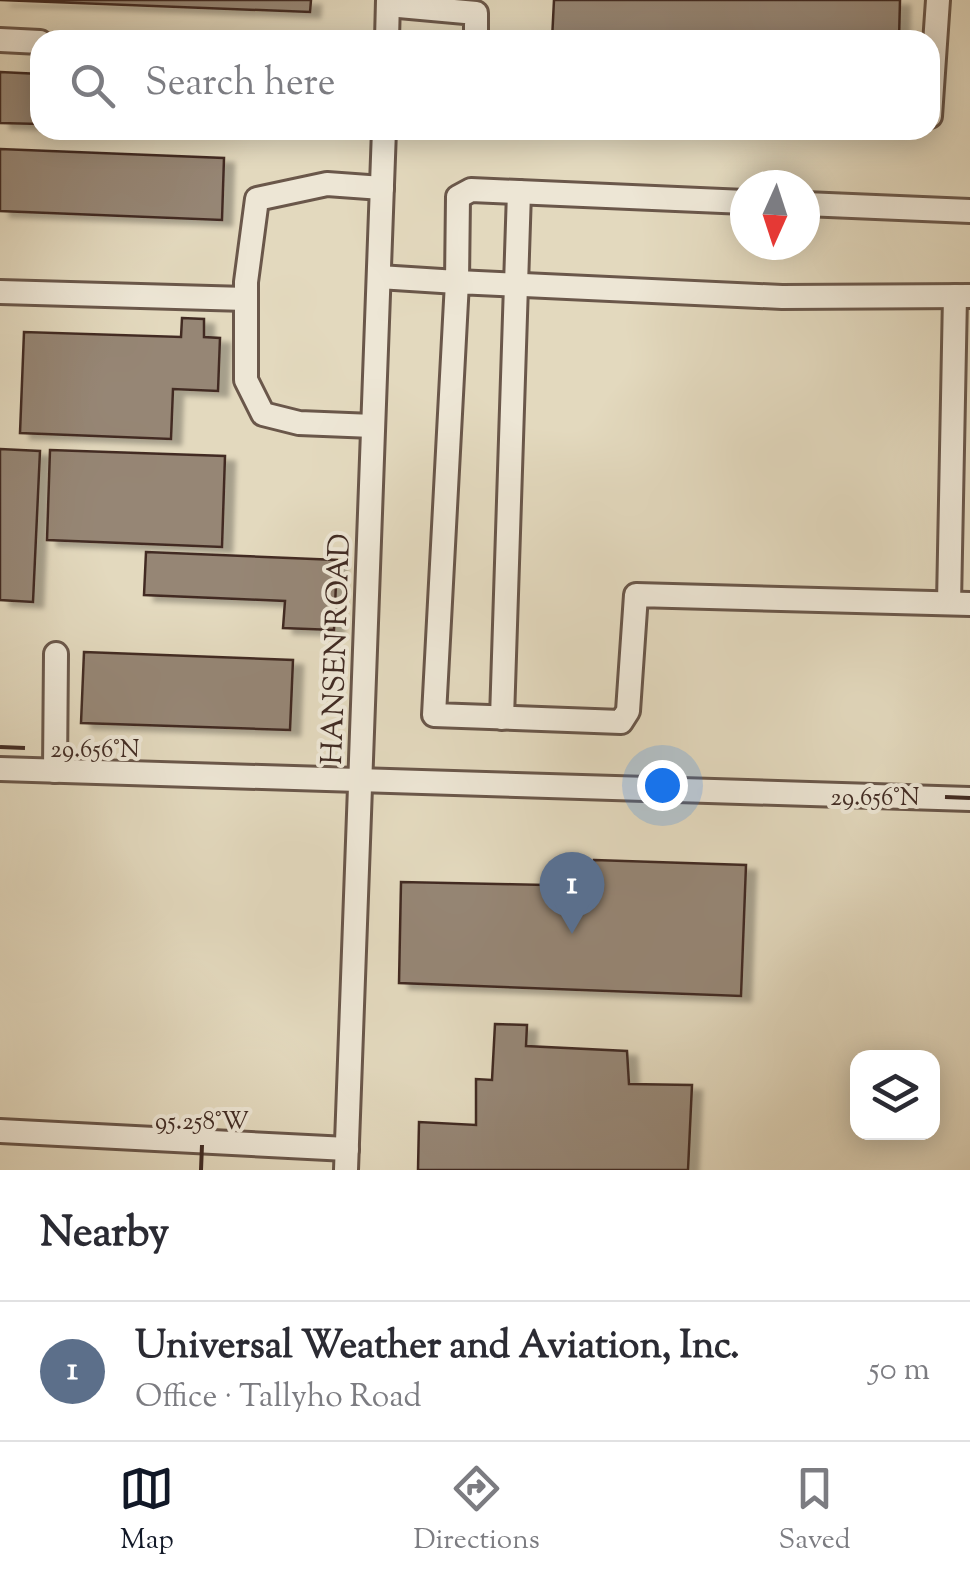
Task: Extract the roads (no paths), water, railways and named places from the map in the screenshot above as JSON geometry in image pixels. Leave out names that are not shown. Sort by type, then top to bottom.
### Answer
[{"type":"street","points":[[936,30],[938,0]]},
{"type":"street","points":[[387,30],[388,2],[476,6]]},
{"type":"street","points":[[0,40],[30,42]]},
{"type":"street","name":"HANSEN ROAD","points":[[347,1159],[384,140]]},
{"type":"street","points":[[373,426],[299,423],[264,414],[246,380],[246,299],[258,199],[327,184],[382,188]]},
{"type":"street","points":[[378,277],[457,282],[517,285],[782,297],[962,296],[959,603],[636,595],[628,710],[620,722],[434,715],[457,282],[458,198],[470,190],[730,201]]},
{"type":"street","points":[[502,718],[519,192]]},
{"type":"street","points":[[820,205],[970,212]]},
{"type":"street","points":[[0,292],[246,299]]},
{"type":"street","points":[[55,771],[56,654]]},
{"type":"street","points":[[0,769],[970,800]]},
{"type":"street","points":[[0,1132],[347,1159]]},
{"type":"place","name":"Universal Weather and Aviation, Inc.","points":[[572,934]]}]
